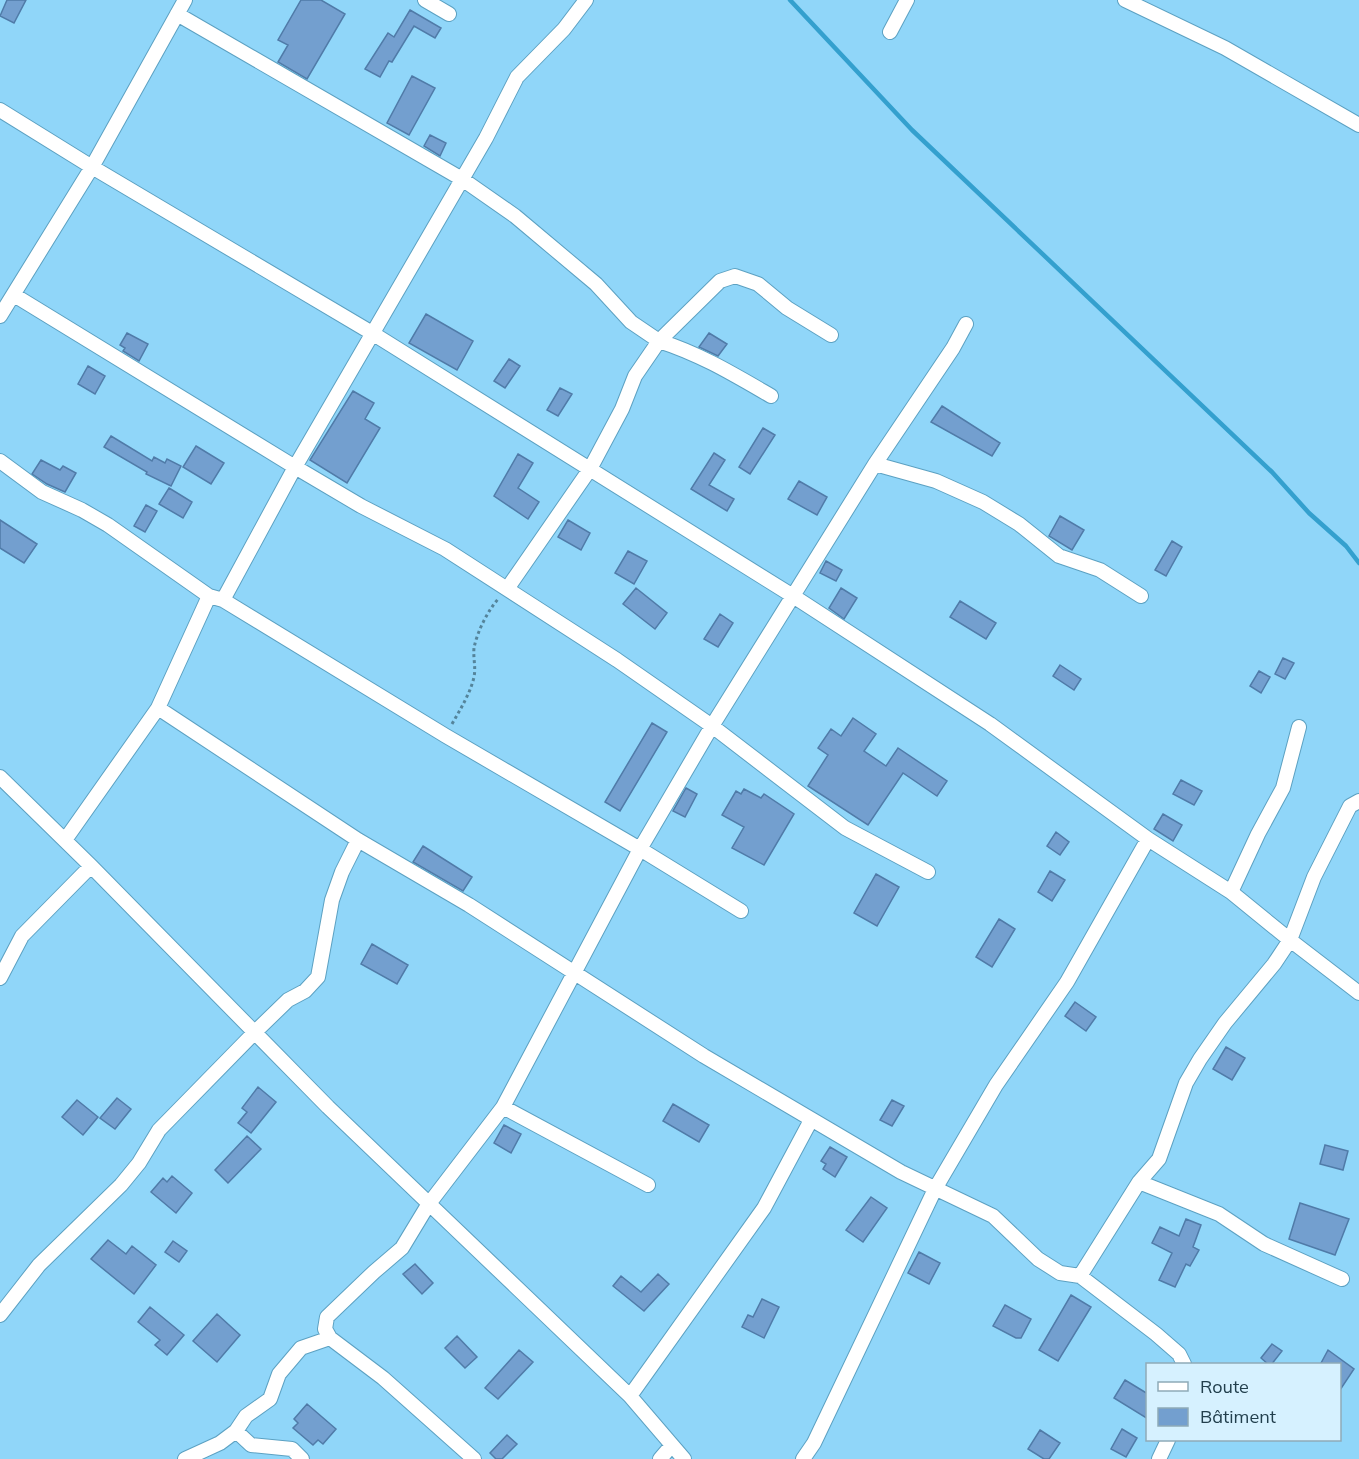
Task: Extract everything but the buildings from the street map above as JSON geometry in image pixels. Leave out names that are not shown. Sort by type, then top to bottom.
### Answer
[{"type":"street","points":[[0,316],[92,167],[185,0]]},
{"type":"street","points":[[425,0],[449,14]]},
{"type":"street","points":[[223,600],[295,467],[504,106],[518,77],[564,29],[586,0]]},
{"type":"street","points":[[890,32],[907,0]]},
{"type":"street","points":[[1125,0],[1225,48],[1359,125]]},
{"type":"street","points":[[177,14],[462,179],[515,216],[596,284],[632,322],[658,340],[718,364],[771,396]]},
{"type":"street","points":[[0,110],[372,333],[793,596],[990,724],[1148,838],[1231,892],[1359,993]]},
{"type":"street","points":[[507,589],[590,469],[622,409],[635,376],[658,340],[720,281],[735,276],[758,284],[787,308],[831,335]]},
{"type":"street","points":[[14,295],[361,506],[445,549],[617,660],[712,726],[845,828],[928,872]]},
{"type":"street","points":[[474,1459],[383,1378],[330,1338],[325,1329],[327,1317],[402,1248],[428,1205],[502,1107],[640,849],[712,726],[875,464],[953,348],[966,324]]},
{"type":"street","points":[[0,461],[42,492],[108,525],[209,596],[223,600],[446,736],[741,911]]},
{"type":"street","points":[[875,464],[936,482],[983,502],[1019,524],[1059,556],[1100,570],[1141,596]]},
{"type":"street","points":[[65,840],[158,708],[209,596]]},
{"type":"street","points":[[158,708],[358,840],[469,905],[704,1056],[811,1120],[935,1189],[993,1216],[1038,1259],[1060,1273],[1080,1276],[1156,1334],[1179,1354],[1183,1363]]},
{"type":"street","points":[[1231,892],[1283,788],[1299,727]]},
{"type":"street","points":[[0,777],[91,866],[328,1107],[630,1396],[684,1459]]},
{"type":"street","points":[[1080,1276],[1139,1182],[1160,1159],[1186,1083],[1200,1059],[1290,940],[1314,877],[1350,806],[1359,801]]},
{"type":"street","points":[[803,1459],[814,1443],[935,1189],[996,1084],[1067,982],[1148,838]]},
{"type":"street","points":[[0,1315],[39,1265],[121,1185],[139,1163],[159,1130],[288,1000],[305,991],[318,977],[332,900],[342,872],[358,840]]},
{"type":"street","points":[[0,978],[22,936],[91,866]]},
{"type":"street","points":[[502,1107],[648,1185]]},
{"type":"street","points":[[630,1396],[764,1208],[811,1120]]},
{"type":"street","points":[[1139,1182],[1219,1214],[1264,1244],[1342,1279]]},
{"type":"street","points":[[185,1459],[220,1443],[236,1431],[246,1416],[270,1399],[279,1374],[301,1348],[330,1338]]},
{"type":"street","points":[[236,1431],[251,1445],[292,1449],[302,1459]]},
{"type":"street","points":[[1159,1459],[1168,1441]]},
{"type":"street","points":[[660,1459],[672,1445]]},
{"type":"path","points":[[446,736],[469,694],[475,674],[474,648],[480,632],[492,606],[507,589]]},
{"type":"waterway","points":[[790,0],[912,130],[1272,472],[1309,513],[1346,546],[1359,563]]}]
